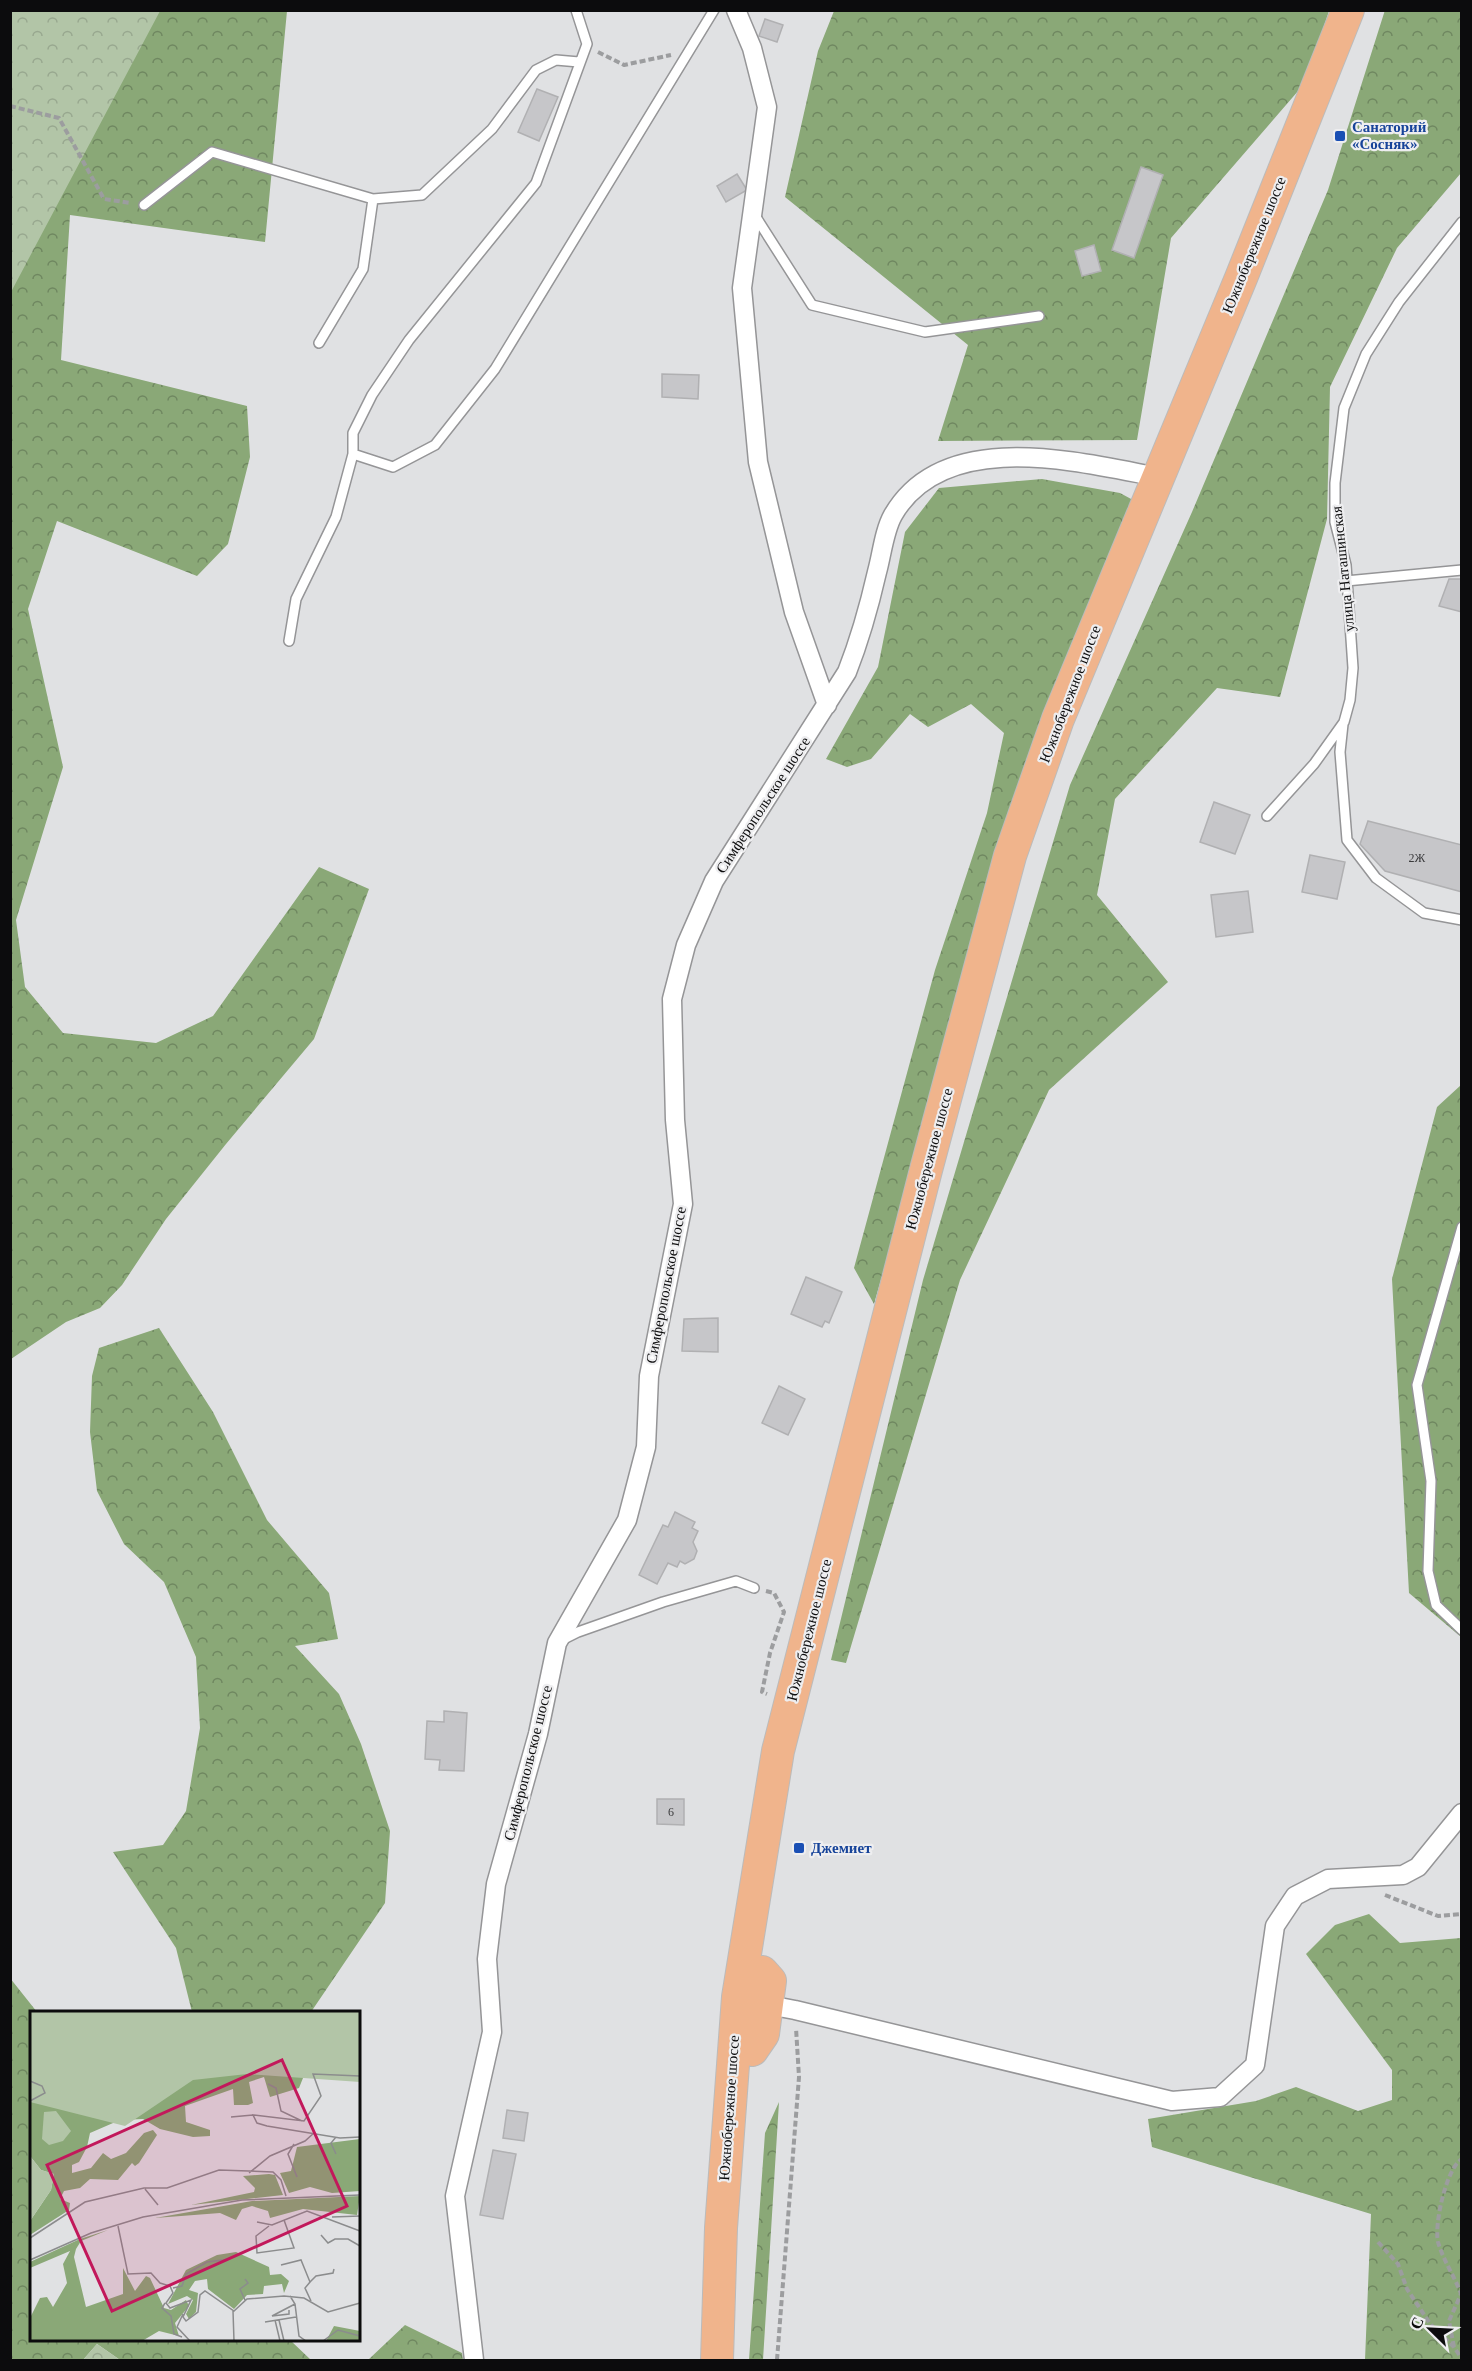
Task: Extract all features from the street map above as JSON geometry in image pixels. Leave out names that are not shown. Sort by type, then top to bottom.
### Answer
[{"type":"highway","name":"Южнобережное шоссе","points":[[734,2361],[735,2253],[742,2056],[738,1997],[778,1751],[926,1170],[1010,856],[1058,719],[1348,10]]},
{"type":"highway","name":"Южнобережное шоссе","points":[[717,2361],[721,2228],[742,2056],[767,2005],[762,1972],[796,1755],[939,1178],[1025,863],[1073,727],[1258,283],[1364,10]]},
{"type":"highway","points":[[751,1925],[758,1935],[767,2005]]},
{"type":"street","points":[[736,10],[752,48],[767,106],[742,288],[758,462],[794,612],[827,705]]},
{"type":"street","name":"Симферопольское шоссе","points":[[474,2361],[455,2196],[492,2032],[487,1959],[496,1884],[538,1734],[557,1643],[627,1520],[646,1447],[649,1376],[683,1204],[675,1120],[672,999],[686,945],[714,881],[847,672],[861,636],[892,517],[907,497],[930,476],[970,462],[1004,456],[1078,463],[1158,477]]},
{"type":"street","points":[[767,2005],[1172,2101],[1220,2097],[1255,2065],[1275,1926],[1295,1896],[1328,1879],[1403,1875],[1418,1868],[1461,1813]]},
{"type":"lane","points":[[289,641],[296,599],[336,517],[353,454],[353,433],[372,395],[409,340],[536,183],[579,62],[588,44],[576,10]]},
{"type":"lane","points":[[353,454],[393,467],[435,445],[495,369],[714,10]]},
{"type":"lane","points":[[144,205],[212,152],[373,199],[422,195],[492,129],[536,70],[556,60],[579,62]]},
{"type":"lane","points":[[319,343],[363,269],[373,199]]},
{"type":"lane","points":[[753,212],[812,304],[925,332],[1039,316]]},
{"type":"lane","name":"улица Наташинская","points":[[1267,816],[1314,764],[1344,722],[1350,700],[1353,668],[1346,565],[1335,522],[1335,483],[1344,408],[1366,354],[1382,328],[1445,240],[1461,222]]},
{"type":"lane","points":[[1347,581],[1461,570]]},
{"type":"lane","points":[[1344,722],[1340,752],[1347,840],[1376,878],[1424,913],[1461,920]]},
{"type":"lane","points":[[1461,1227],[1417,1386],[1431,1481],[1428,1571],[1436,1605],[1461,1630]]},
{"type":"lane","points":[[557,1643],[578,1632],[663,1602],[736,1581],[754,1588]]},
{"type":"path","points":[[588,44],[624,64],[689,51]]},
{"type":"path","points":[[10,106],[59,118],[104,200],[144,205]]},
{"type":"path","points":[[754,1588],[774,1593],[784,1612],[770,1653],[762,1692],[790,1703]]},
{"type":"path","points":[[1357,1876],[1392,1900],[1438,1916],[1461,1914]]},
{"type":"path","points":[[767,2005],[799,2077],[777,2361]]},
{"type":"path","points":[[1454,2347],[1449,2321],[1461,2294],[1438,2242],[1437,2224],[1448,2179],[1456,2162],[1461,2159]]},
{"type":"path","points":[[1378,2242],[1398,2264],[1407,2289],[1431,2325],[1454,2347],[1461,2359]]},
{"type":"green space","points":[[1385,10],[1461,11],[1461,173],[1397,248],[1330,387],[1327,519],[1280,697],[1217,688],[1115,799],[1097,895],[1168,982],[1049,1090],[960,1280],[846,1663],[831,1660],[923,1280],[1070,785],[1192,512],[1328,190]]},
{"type":"green space","points":[[10,11],[160,11],[11,292]]},
{"type":"green space","points":[[11,11],[287,11],[265,242],[70,215],[61,360],[247,406],[250,457],[228,544],[197,576],[57,521],[28,609],[63,767],[16,920],[25,987],[63,1033],[156,1043],[213,1016],[319,867],[369,889],[314,1039],[166,1219],[122,1285],[100,1308],[66,1322],[11,1359]]},
{"type":"green space","points":[[834,11],[1329,11],[1305,83],[1171,238],[1137,440],[938,441],[968,345],[785,197],[818,51]]},
{"type":"green space","points":[[1042,479],[1120,493],[1133,500],[1014,816],[874,1304],[854,1268],[935,970],[987,813],[1004,733],[971,704],[928,727],[910,714],[871,759],[847,767],[826,759],[878,667],[905,532],[939,488]]},
{"type":"green space","points":[[1461,1085],[1461,1637],[1409,1593],[1392,1279],[1437,1107]]},
{"type":"green space","points":[[159,1328],[213,1412],[267,1520],[329,1593],[338,1639],[295,1646],[339,1694],[361,1744],[390,1831],[385,1903],[312,2011],[192,2011],[176,1948],[113,1852],[163,1845],[186,1811],[200,1728],[196,1657],[164,1582],[124,1544],[97,1491],[90,1432],[92,1376],[99,1348]]},
{"type":"green space","points":[[1369,1914],[1400,1943],[1461,1938],[1461,2360],[1365,2360],[1371,2214],[1152,2147],[1148,2119],[1256,2101],[1296,2087],[1358,2111],[1392,2100],[1392,2070],[1306,1954],[1335,1925]]},
{"type":"green space","points":[[10,1978],[36,2011],[30,2011],[30,2341],[291,2341],[311,2360],[120,2360],[97,2344],[83,2360],[11,2360]]},
{"type":"green space","points":[[779,2102],[763,2360],[749,2360],[765,2133]]},
{"type":"green space","points":[[405,2325],[462,2353],[463,2360],[368,2360]]},
{"type":"green space","points":[[97,2344],[120,2360],[83,2360]]},
{"type":"building","points":[[765,19],[783,25],[777,42],[759,36]]},
{"type":"building","points":[[537,89],[558,97],[539,141],[518,132]]},
{"type":"building","points":[[1141,167],[1163,175],[1134,258],[1112,250]]},
{"type":"building","points":[[737,174],[747,190],[726,202],[717,186]]},
{"type":"building","points":[[1094,245],[1101,271],[1082,276],[1075,251]]},
{"type":"building","points":[[662,374],[699,375],[698,399],[662,397]]},
{"type":"building","points":[[1449,579],[1462,579],[1462,612],[1439,606]]},
{"type":"building","points":[[1214,802],[1250,815],[1235,854],[1200,842]]},
{"type":"building","points":[[1368,821],[1462,845],[1462,892],[1385,871],[1360,844]]},
{"type":"building","points":[[1310,855],[1345,862],[1337,899],[1302,892]]},
{"type":"building","points":[[1248,891],[1253,932],[1216,937],[1211,895]]},
{"type":"building","points":[[806,1277],[842,1292],[829,1323],[825,1321],[822,1327],[791,1314]]},
{"type":"building","points":[[718,1318],[718,1352],[682,1351],[684,1319]]},
{"type":"building","points":[[779,1386],[805,1399],[788,1435],[762,1423]]},
{"type":"building","points":[[675,1512],[695,1522],[692,1528],[698,1531],[693,1542],[697,1551],[694,1559],[685,1564],[680,1561],[677,1567],[668,1563],[657,1584],[639,1575],[663,1525],[668,1527]]},
{"type":"building","points":[[444,1711],[467,1713],[464,1771],[439,1770],[440,1760],[425,1759],[427,1721],[444,1722]]},
{"type":"building","points":[[657,1799],[684,1799],[684,1825],[657,1824]]},
{"type":"building","points":[[507,2110],[528,2113],[524,2141],[503,2138]]},
{"type":"building","points":[[493,2150],[516,2154],[503,2219],[480,2215]]},
{"type":"place","name":"Санаторий «Сосняк»","points":[[1340,136]]},
{"type":"place","name":"Джемиет","points":[[799,1848]]}]
